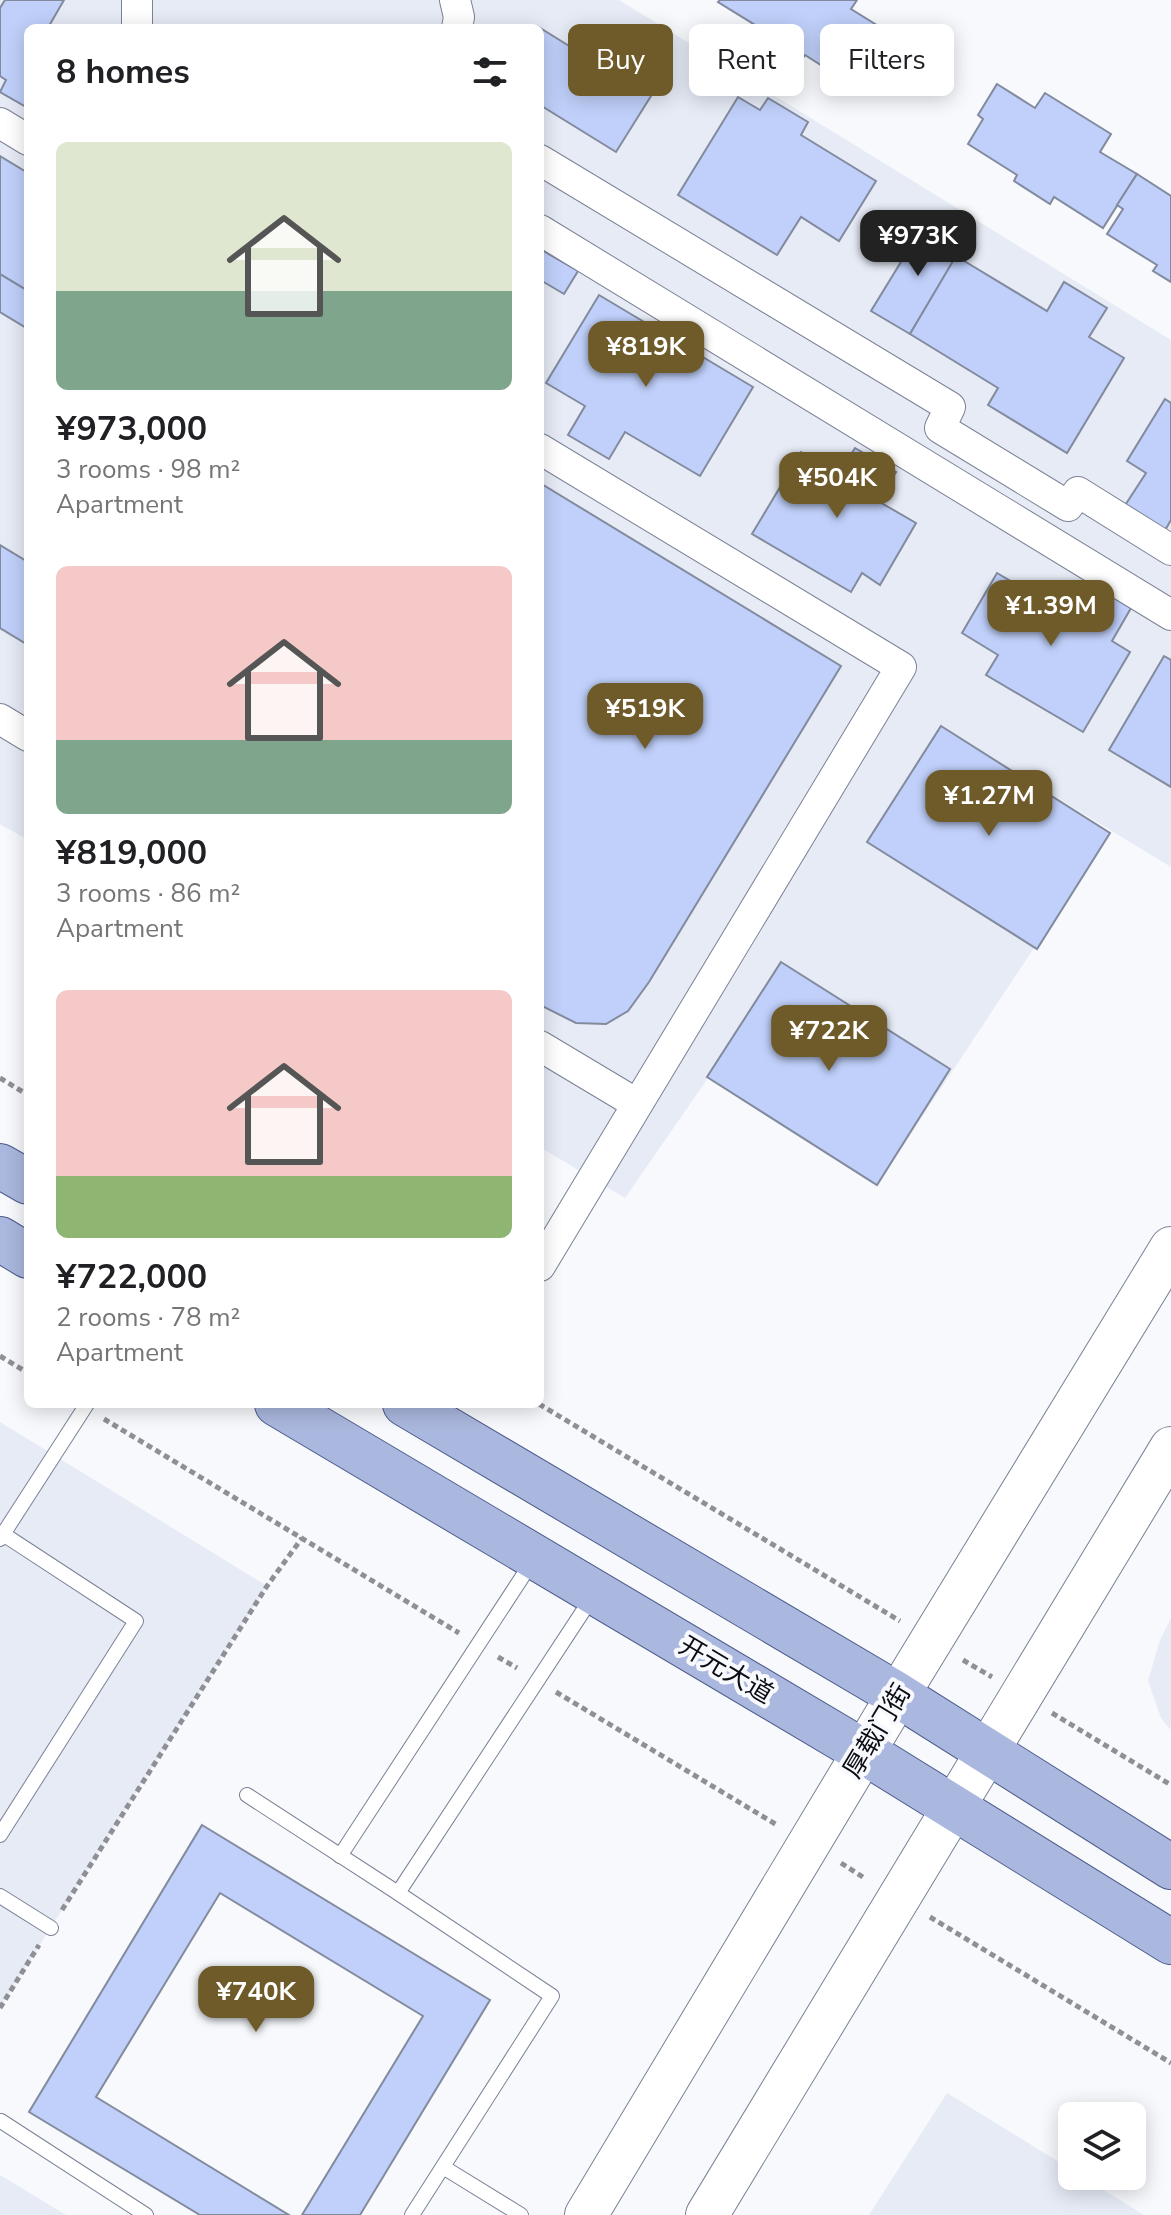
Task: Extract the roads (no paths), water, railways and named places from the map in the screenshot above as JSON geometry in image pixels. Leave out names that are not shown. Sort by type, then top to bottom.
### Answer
[{"type":"main road","points":[[0,1166],[24,1180]]},
{"type":"main road","points":[[0,1239],[24,1254]]},
{"type":"main road","name":"厚载门街","points":[[586,2215],[1171,1248]]},
{"type":"main road","name":"开元大道","points":[[284,1408],[864,1752],[1171,1942]]},
{"type":"main road","points":[[412,1408],[898,1695],[1171,1867]]},
{"type":"main road","points":[[707,2215],[1171,1448]]},
{"type":"street","points":[[137,0],[137,24]]},
{"type":"street","points":[[455,0],[458,24]]},
{"type":"street","points":[[0,123],[24,138]]},
{"type":"street","points":[[544,162],[950,407],[940,428],[1068,506],[1078,492],[1171,550]]},
{"type":"street","points":[[544,232],[1171,615]]},
{"type":"street","points":[[544,451],[901,667],[544,1259]]},
{"type":"street","points":[[0,719],[24,734]]},
{"type":"street","points":[[544,1048],[637,1104]]},
{"type":"lane","points":[[0,1835],[136,1621],[2,1537],[85,1408]]},
{"type":"lane","points":[[340,1856],[535,1557]]},
{"type":"lane","points":[[398,1893],[595,1593]]},
{"type":"lane","points":[[247,1795],[552,1996],[412,2215]]},
{"type":"lane","points":[[1,1899],[51,1928]]},
{"type":"lane","points":[[1,2121],[146,2215]]},
{"type":"lane","points":[[443,2167],[521,2215]]}]
